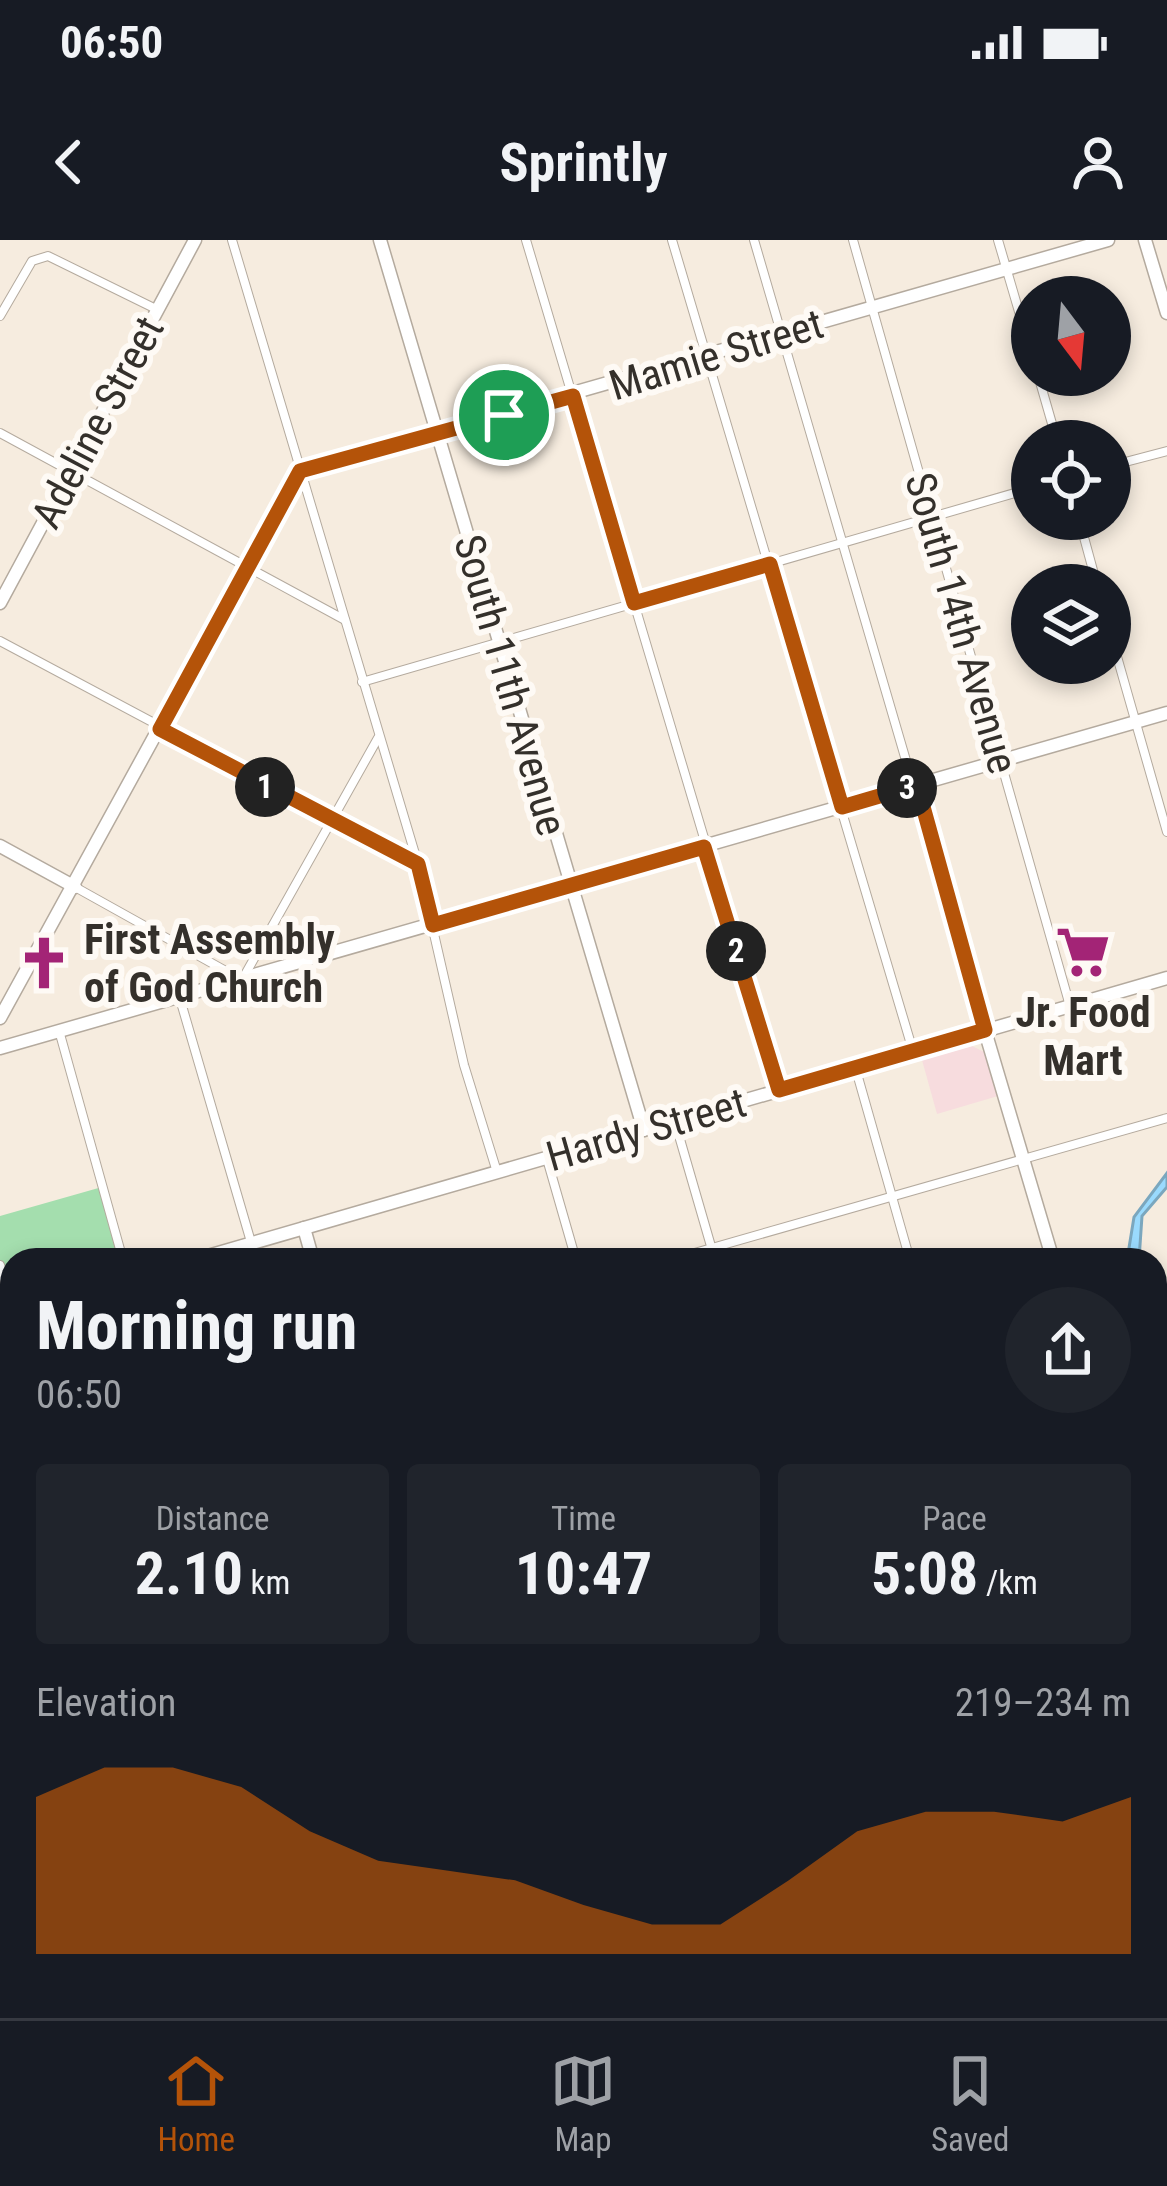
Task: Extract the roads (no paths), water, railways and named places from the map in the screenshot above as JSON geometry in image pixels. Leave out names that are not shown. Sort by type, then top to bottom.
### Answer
[{"type":"main road","name":"Adeline Street","points":[[0,603],[195,240]]},
{"type":"main road","name":"South 11th Avenue","points":[[380,240],[644,1130]]},
{"type":"main road","name":"Mamie Street","points":[[300,471],[1108,240]]},
{"type":"main road","points":[[1145,240],[1167,313]]},
{"type":"main road","points":[[0,1018],[300,471]]},
{"type":"main road","points":[[0,1048],[1167,713]]},
{"type":"main road","points":[[0,846],[75,887]]},
{"type":"main road","name":"Hardy Street","points":[[237,1248],[1167,978]]},
{"type":"main road","points":[[985,1030],[1050,1248]]},
{"type":"main road","points":[[304,1228],[310,1248]]},
{"type":"street","points":[[232,240],[418,864],[464,1065],[497,1172]]},
{"type":"street","points":[[526,240],[779,1090]]},
{"type":"street","points":[[672,240],[913,1052]]},
{"type":"street","points":[[754,240],[985,1030]]},
{"type":"street","name":"South 14th Avenue","points":[[853,240],[1070,1006]]},
{"type":"street","points":[[998,240],[1011,283]]},
{"type":"street","points":[[0,316],[38,257],[56,258],[158,310]]},
{"type":"street","points":[[0,433],[345,620]]},
{"type":"street","points":[[1131,460],[1167,451]]},
{"type":"street","points":[[362,682],[1011,494]]},
{"type":"street","points":[[0,641],[329,821],[418,864]]},
{"type":"street","points":[[1124,684],[1167,832]]},
{"type":"street","points":[[75,887],[242,980],[379,737]]},
{"type":"street","points":[[179,999],[251,1244]]},
{"type":"street","points":[[60,1034],[119,1248]]},
{"type":"street","points":[[855,1068],[906,1248]]},
{"type":"street","points":[[675,1120],[712,1248],[1167,1118]]},
{"type":"street","points":[[546,1158],[572,1248]]},
{"type":"water","points":[[1167,1173],[1167,1187],[1142,1216],[1140,1248],[1129,1248],[1134,1217]]},
{"type":"place","name":"Jr. Food Mart","points":[[1083,952]]},
{"type":"place","name":"First Assembly of God Church","points":[[44,963]]}]
